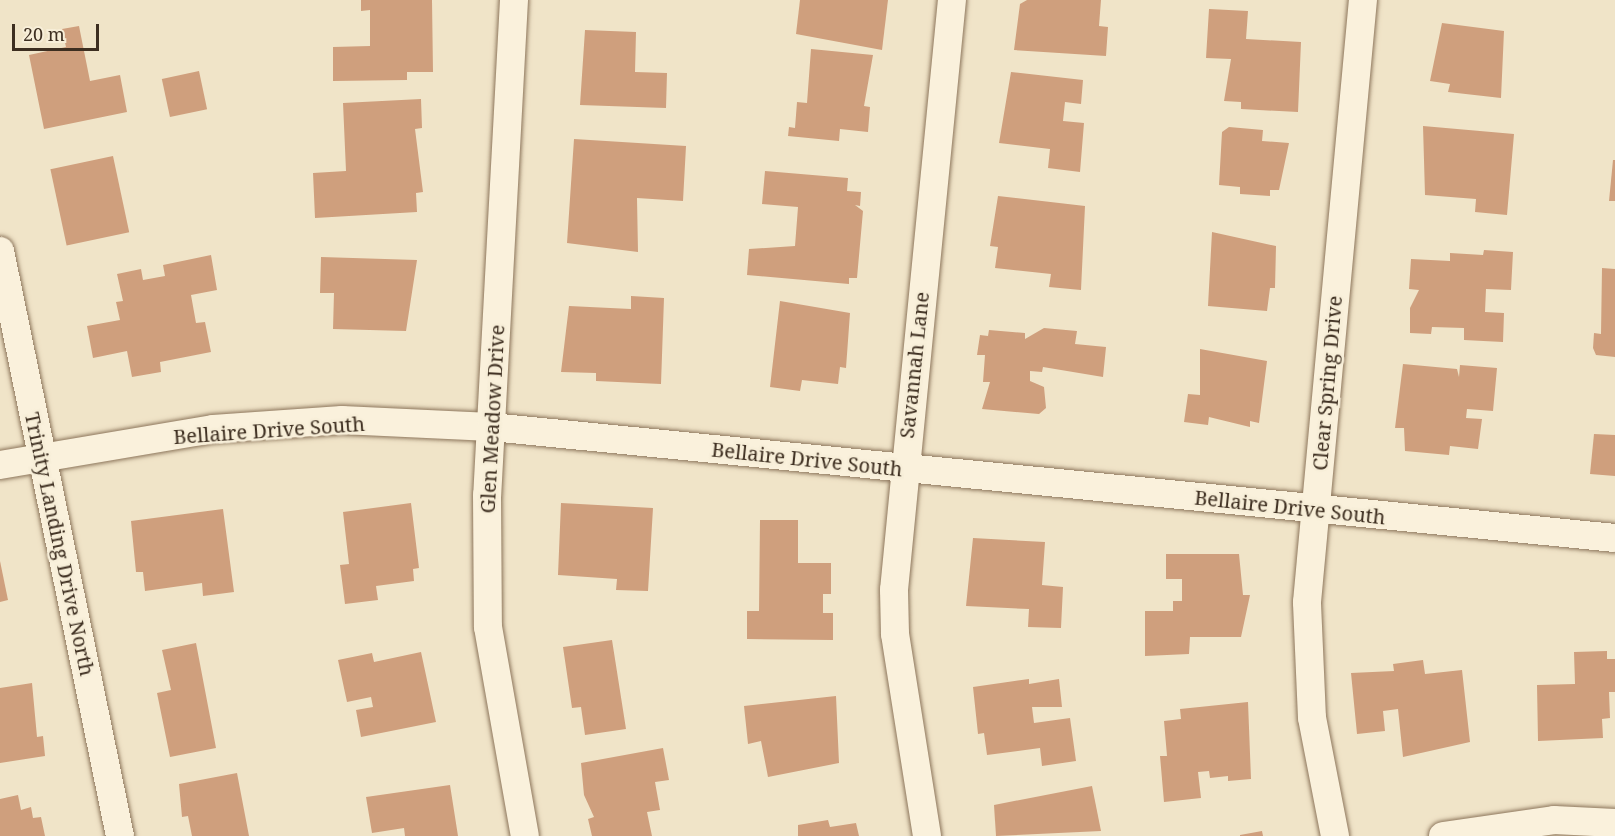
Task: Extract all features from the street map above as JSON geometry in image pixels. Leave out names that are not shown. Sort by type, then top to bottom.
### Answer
[{"type":"street","name":"Glen Meadow Drive","points":[[514,0],[491,427],[488,627],[525,836]]},
{"type":"street","name":"Savannah Lane","points":[[927,836],[895,634],[904,469],[952,0]]},
{"type":"street","name":"Clear Spring Drive","points":[[1335,836],[1312,718],[1307,602],[1363,0]]},
{"type":"street","name":"Trinity Landing Drive North","points":[[0,251],[39,457],[120,836]]},
{"type":"street","name":"Bellaire Drive South","points":[[0,465],[213,429],[330,421],[491,427],[1316,511],[1615,538]]},
{"type":"street","points":[[1443,836],[1554,820],[1615,823]]},
{"type":"building","points":[[361,0],[432,0],[433,72],[407,72],[407,80],[333,81],[333,47],[370,46],[370,10],[361,11]]},
{"type":"building","points":[[800,0],[888,0],[882,50],[796,34]]},
{"type":"building","points":[[1027,0],[1101,0],[1099,26],[1108,27],[1106,56],[1014,50],[1020,4]]},
{"type":"building","points":[[1209,9],[1248,11],[1246,39],[1301,42],[1298,112],[1241,109],[1241,102],[1224,101],[1231,59],[1206,58]]},
{"type":"building","points":[[1442,23],[1504,31],[1501,98],[1448,92],[1450,84],[1430,81]]},
{"type":"building","points":[[79,26],[90,81],[120,75],[127,112],[44,129],[29,55],[66,47],[62,29]]},
{"type":"building","points":[[585,30],[636,32],[635,72],[667,73],[666,108],[580,105]]},
{"type":"building","points":[[811,49],[873,55],[864,106],[870,107],[868,132],[840,129],[839,141],[788,136],[789,127],[795,128],[797,102],[807,103]]},
{"type":"building","points":[[199,71],[207,109],[170,117],[162,79]]},
{"type":"building","points":[[1011,72],[1083,80],[1081,104],[1065,102],[1063,121],[1084,123],[1080,172],[1048,168],[1050,149],[999,143]]},
{"type":"building","points":[[421,99],[422,128],[415,129],[423,192],[416,193],[417,212],[315,218],[313,173],[346,171],[343,103]]},
{"type":"building","points":[[1423,126],[1514,134],[1507,215],[1475,212],[1476,199],[1425,195]]},
{"type":"building","points":[[1229,127],[1263,130],[1262,141],[1289,143],[1279,190],[1270,190],[1270,196],[1240,194],[1240,187],[1219,185],[1222,132]]},
{"type":"building","points":[[574,139],[686,146],[683,201],[637,198],[638,252],[567,243]]},
{"type":"building","points":[[113,156],[129,232],[67,246],[50,169]]},
{"type":"building","points":[[1613,160],[1615,160],[1615,201],[1609,201]]},
{"type":"building","points":[[765,171],[848,178],[847,191],[861,192],[860,206],[855,205],[863,211],[857,278],[849,278],[849,284],[747,275],[749,249],[795,246],[798,207],[762,204]]},
{"type":"building","points":[[998,196],[1085,206],[1081,290],[1049,287],[1051,274],[995,268],[998,247],[990,246]]},
{"type":"building","points":[[1212,232],[1276,246],[1275,288],[1270,288],[1267,311],[1208,306]]},
{"type":"building","points":[[1484,250],[1513,252],[1511,290],[1486,289],[1485,312],[1504,313],[1503,342],[1464,340],[1464,328],[1432,327],[1431,334],[1410,333],[1410,308],[1419,290],[1409,289],[1411,259],[1450,261],[1450,253],[1483,255]]},
{"type":"building","points":[[211,255],[217,290],[191,295],[196,323],[205,322],[211,352],[160,362],[161,372],[132,377],[127,351],[93,358],[87,326],[120,320],[116,302],[123,301],[117,274],[141,269],[143,280],[165,276],[163,265]]},
{"type":"building","points":[[321,257],[417,260],[406,331],[333,329],[334,293],[320,293]]},
{"type":"building","points":[[1602,268],[1615,269],[1615,357],[1596,355],[1593,348],[1594,333],[1601,334]]},
{"type":"building","points":[[631,296],[664,298],[661,384],[596,381],[596,373],[561,372],[569,306],[631,309]]},
{"type":"building","points":[[780,301],[850,313],[846,368],[840,367],[838,384],[802,380],[800,391],[770,387]]},
{"type":"building","points":[[1044,328],[1077,331],[1075,344],[1106,347],[1103,377],[1043,367],[1042,372],[1030,371],[1030,381],[1044,387],[1046,408],[1039,414],[982,409],[990,382],[983,382],[985,355],[977,355],[980,335],[988,336],[989,330],[1025,333],[1025,339]]},
{"type":"building","points":[[1200,349],[1267,361],[1259,423],[1250,421],[1250,427],[1209,417],[1208,425],[1184,422],[1188,394],[1200,395]]},
{"type":"building","points":[[1403,364],[1457,369],[1459,377],[1460,365],[1497,368],[1493,411],[1467,409],[1466,418],[1482,419],[1478,449],[1450,446],[1449,455],[1405,451],[1404,428],[1395,428]]},
{"type":"building","points":[[1594,434],[1615,435],[1615,476],[1590,474]]},
{"type":"building","points":[[411,503],[419,568],[413,569],[414,581],[376,586],[378,600],[345,604],[340,565],[349,564],[343,512]]},
{"type":"building","points":[[561,503],[653,508],[648,591],[616,590],[617,579],[558,575]]},
{"type":"building","points":[[223,509],[234,592],[203,596],[202,583],[145,591],[143,572],[136,572],[131,521]]},
{"type":"building","points":[[760,520],[798,520],[798,563],[831,563],[831,594],[823,594],[823,613],[833,613],[833,640],[747,639],[747,611],[759,611]]},
{"type":"building","points":[[973,538],[1045,542],[1042,585],[1063,587],[1061,628],[1028,627],[1029,609],[966,606]]},
{"type":"building","points":[[1166,554],[1239,554],[1243,595],[1250,595],[1241,637],[1190,637],[1189,654],[1145,656],[1145,611],[1173,611],[1173,601],[1182,601],[1182,579],[1166,579]]},
{"type":"building","points":[[0,561],[8,600],[0,602]]},
{"type":"building","points":[[612,640],[626,729],[585,735],[581,707],[572,708],[563,647]]},
{"type":"building","points":[[196,643],[216,748],[170,757],[157,693],[171,690],[162,650]]},
{"type":"building","points":[[1607,651],[1607,659],[1615,659],[1615,692],[1609,692],[1610,718],[1602,719],[1603,738],[1538,741],[1537,685],[1575,684],[1574,652]]},
{"type":"building","points":[[421,652],[436,722],[361,737],[356,710],[373,707],[371,697],[347,702],[338,660],[372,653],[374,662]]},
{"type":"building","points":[[1423,660],[1425,674],[1462,670],[1470,742],[1403,757],[1398,709],[1383,711],[1385,731],[1357,734],[1351,673],[1394,671],[1393,664]]},
{"type":"building","points":[[1029,679],[1029,684],[1059,679],[1062,707],[1032,707],[1034,723],[1070,718],[1076,761],[1042,766],[1040,748],[987,755],[984,733],[978,734],[973,687]]},
{"type":"building","points":[[32,683],[37,737],[43,736],[45,756],[0,763],[0,688]]},
{"type":"building","points":[[836,696],[839,763],[768,777],[761,741],[748,744],[744,706]]},
{"type":"building","points":[[1248,702],[1251,779],[1228,781],[1228,776],[1210,778],[1209,771],[1198,772],[1201,798],[1164,802],[1160,756],[1167,756],[1164,721],[1181,719],[1180,709]]},
{"type":"building","points":[[663,748],[669,780],[655,782],[660,810],[647,812],[652,836],[592,836],[588,819],[594,817],[584,795],[581,763]]},
{"type":"building","points":[[237,773],[249,836],[192,836],[188,816],[182,817],[179,784]]},
{"type":"building","points":[[450,785],[458,836],[405,836],[404,828],[372,833],[366,797]]},
{"type":"building","points":[[1092,786],[1101,831],[996,836],[994,805]]},
{"type":"building","points":[[18,795],[21,810],[31,807],[33,818],[41,817],[45,836],[0,836],[0,799]]},
{"type":"building","points":[[828,820],[830,827],[856,823],[859,836],[798,836],[798,825]]},
{"type":"building","points":[[1262,831],[1263,836],[1240,836],[1240,835]]}]
